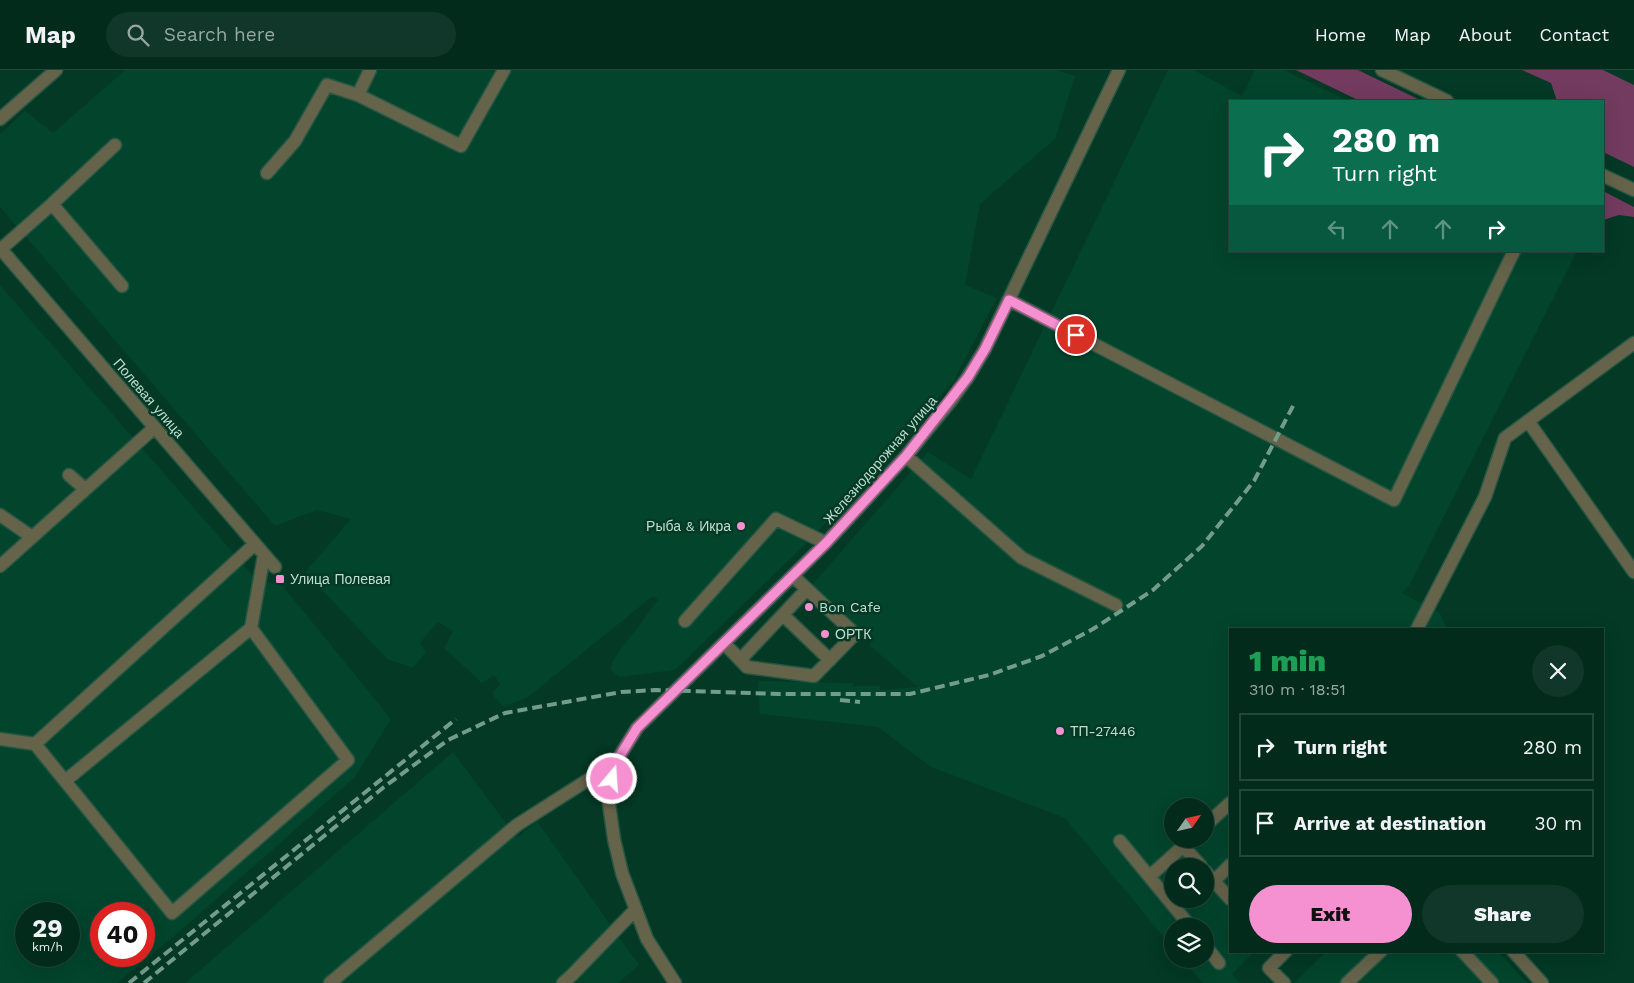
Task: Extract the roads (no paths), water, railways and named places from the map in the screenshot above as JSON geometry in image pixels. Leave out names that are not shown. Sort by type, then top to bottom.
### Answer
[{"type":"street","points":[[0,118],[56,70]]},
{"type":"street","points":[[358,96],[370,70]]},
{"type":"street","points":[[267,173],[296,141],[327,85],[358,96],[461,146],[504,70]]},
{"type":"street","name":"Железнодорожная улица","points":[[616,762],[637,728],[826,543],[906,456],[968,377],[985,349],[1119,70]]},
{"type":"street","points":[[1388,71],[1445,100]]},
{"type":"street","points":[[1,249],[115,145]]},
{"type":"street","points":[[1604,177],[1634,190]]},
{"type":"street","points":[[52,204],[122,286]]},
{"type":"street","name":"Полевая улица","points":[[1,249],[275,567]]},
{"type":"street","points":[[1009,300],[1394,500],[1514,252]]},
{"type":"street","points":[[1418,628],[1485,498],[1505,438],[1634,343]]},
{"type":"street","points":[[1528,420],[1634,572]]},
{"type":"street","points":[[0,566],[154,428]]},
{"type":"street","points":[[906,456],[1022,558],[1116,605]]},
{"type":"street","points":[[69,474],[85,489]]},
{"type":"street","points":[[0,515],[32,537]]},
{"type":"street","points":[[685,621],[776,519],[826,543]]},
{"type":"street","points":[[35,744],[255,544]]},
{"type":"street","points":[[65,781],[251,628],[264,555]]},
{"type":"street","points":[[724,643],[747,666],[814,676],[855,634],[792,576]]},
{"type":"street","points":[[740,660],[807,590]]},
{"type":"street","points":[[783,615],[830,660]]},
{"type":"street","points":[[0,739],[35,744],[172,912],[348,760],[251,628]]},
{"type":"street","points":[[616,762],[608,796],[614,839],[622,873],[647,939],[675,983]]},
{"type":"street","points":[[330,983],[517,825],[616,762]]},
{"type":"street","points":[[1214,818],[1229,804]]},
{"type":"street","points":[[1120,841],[1184,918]]},
{"type":"street","points":[[1150,876],[1181,848]]},
{"type":"street","points":[[1214,874],[1229,866]]},
{"type":"street","points":[[1214,881],[1229,898]]},
{"type":"street","points":[[562,983],[572,976],[636,909]]},
{"type":"street","points":[[1284,953],[1269,968],[1284,983]]},
{"type":"street","points":[[1347,983],[1379,953]]},
{"type":"street","points":[[1464,953],[1492,983]]},
{"type":"street","points":[[1515,953],[1542,983]]},
{"type":"street","points":[[1214,957],[1219,963]]},
{"type":"railway","points":[[144,983],[384,787],[448,740],[505,713],[621,692],[656,690],[780,694],[910,694],[989,675],[1042,656],[1093,629],[1153,590],[1202,546],[1254,481],[1294,404]]},
{"type":"railway","points":[[840,700],[860,702]]},
{"type":"railway","points":[[129,983],[456,719]]},
{"type":"place","name":"Рыба & Икра","points":[[741,526]]},
{"type":"place","name":"Улица Полевая","points":[[280,579]]},
{"type":"place","name":"Bon Cafe","points":[[809,607]]},
{"type":"place","name":"ОРТК","points":[[825,634]]},
{"type":"place","name":"ТП-27446","points":[[1060,731]]}]
